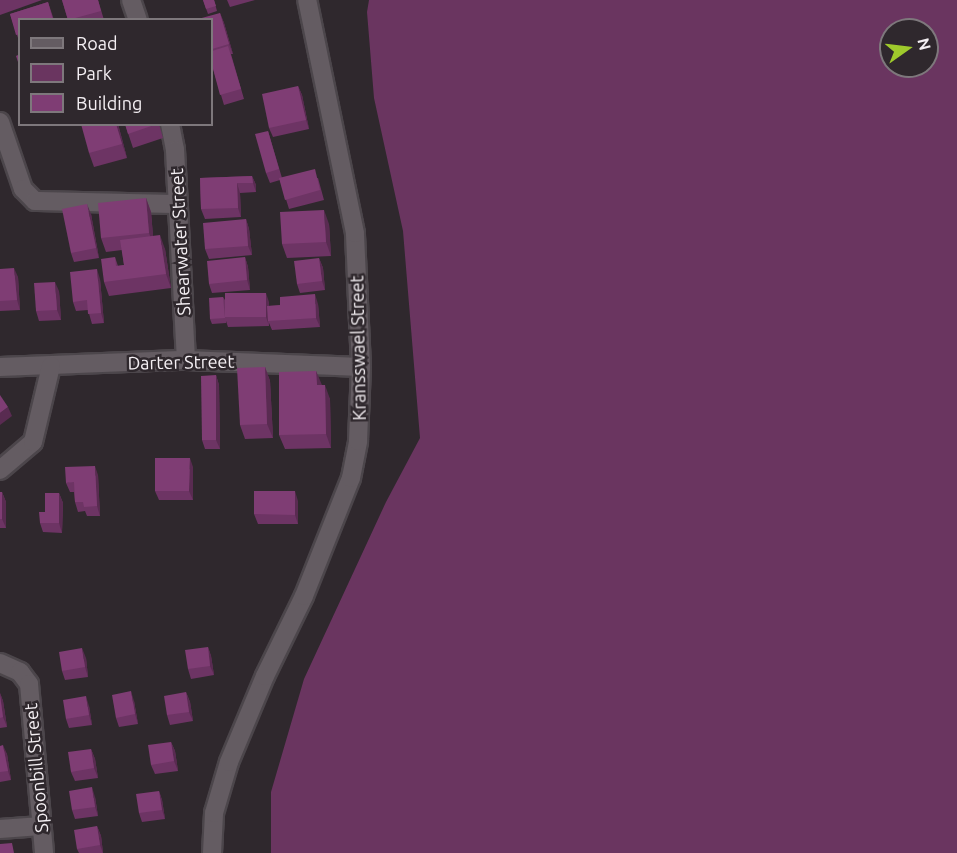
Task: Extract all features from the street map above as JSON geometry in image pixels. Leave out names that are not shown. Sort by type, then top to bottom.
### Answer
[{"type":"street","points":[[131,0],[137,18]]},
{"type":"street","name":"Kransswael Street","points":[[212,853],[214,813],[229,762],[265,675],[304,596],[351,478],[361,411],[356,233],[307,0]]},
{"type":"street","points":[[0,122],[23,189],[35,201],[176,204]]},
{"type":"street","name":"Shearwater Street","points":[[170,126],[174,140],[186,360]]},
{"type":"street","name":"Darter Street","points":[[0,368],[186,360],[361,367]]},
{"type":"street","points":[[0,470],[33,442],[51,366]]},
{"type":"street","name":"Spoonbill Street","points":[[0,663],[20,672],[29,684],[44,853]]},
{"type":"street","points":[[0,829],[41,826]]},
{"type":"green space","points":[[369,0],[957,0],[957,853],[271,853],[271,792],[304,679],[386,502],[420,438],[403,231],[374,98],[367,12]]},
{"type":"building","points":[[62,0],[98,0],[101,11],[67,18]]},
{"type":"building","points":[[203,0],[214,0],[216,6],[206,9]]},
{"type":"building","points":[[48,2],[52,18],[18,18],[18,34],[16,35],[10,14]]},
{"type":"building","points":[[220,13],[229,44],[213,49],[213,18],[202,18]]},
{"type":"building","points":[[228,46],[241,89],[220,95],[213,69],[213,51]]},
{"type":"building","points":[[298,86],[306,120],[269,128],[262,94]]},
{"type":"building","points":[[82,126],[117,126],[122,144],[89,153]]},
{"type":"building","points":[[126,126],[151,126],[128,134]]},
{"type":"building","points":[[268,131],[279,169],[266,173],[255,134]]},
{"type":"building","points":[[315,169],[320,190],[285,200],[279,178]]},
{"type":"building","points":[[252,176],[253,183],[237,183],[238,208],[201,209],[200,178]]},
{"type":"building","points":[[146,198],[149,233],[101,238],[98,203]]},
{"type":"building","points":[[87,204],[96,248],[71,253],[62,209]]},
{"type":"building","points":[[324,210],[326,242],[282,244],[280,212]]},
{"type":"building","points":[[246,219],[248,246],[205,249],[203,223]]},
{"type":"building","points":[[160,235],[166,274],[104,282],[101,259],[115,257],[116,266],[124,265],[120,240]]},
{"type":"building","points":[[245,257],[247,280],[209,284],[207,261]]},
{"type":"building","points":[[319,258],[322,281],[297,284],[294,261]]},
{"type":"building","points":[[14,268],[17,300],[0,301],[0,269]]},
{"type":"building","points":[[97,269],[101,313],[88,314],[87,300],[73,302],[70,272]]},
{"type":"building","points":[[55,282],[57,310],[36,311],[34,283]]},
{"type":"building","points":[[225,293],[266,293],[266,317],[225,317]]},
{"type":"building","points":[[315,294],[316,318],[268,321],[267,306],[280,305],[280,297]]},
{"type":"building","points":[[223,297],[225,318],[210,319],[209,298]]},
{"type":"building","points":[[265,367],[267,424],[240,425],[237,368]]},
{"type":"building","points":[[316,371],[317,385],[325,385],[326,434],[279,435],[279,372]]},
{"type":"building","points":[[216,375],[216,440],[202,440],[201,376]]},
{"type":"building","points":[[0,395],[8,407],[0,413]]},
{"type":"building","points":[[155,458],[190,458],[189,491],[155,491]]},
{"type":"building","points":[[95,466],[97,506],[84,507],[83,502],[75,502],[74,482],[66,483],[65,467]]},
{"type":"building","points":[[254,491],[295,491],[295,515],[254,514]]},
{"type":"building","points":[[0,492],[2,492],[2,519],[0,519]]},
{"type":"building","points":[[45,493],[59,493],[59,523],[40,523],[39,512],[45,512]]},
{"type":"building","points":[[208,647],[210,666],[188,669],[185,650]]},
{"type":"building","points":[[82,648],[85,667],[62,671],[59,652]]},
{"type":"building","points":[[131,691],[135,714],[116,718],[112,695]]},
{"type":"building","points":[[186,692],[189,712],[167,715],[164,696]]},
{"type":"building","points":[[0,696],[3,717],[0,718]]},
{"type":"building","points":[[86,696],[89,715],[66,719],[63,700]]},
{"type":"building","points":[[171,742],[174,761],[151,765],[148,745]]},
{"type":"building","points":[[3,745],[8,771],[0,772],[0,746]]},
{"type":"building","points":[[91,749],[94,768],[71,772],[68,752]]},
{"type":"building","points":[[92,787],[95,807],[72,810],[69,791]]},
{"type":"building","points":[[159,791],[162,810],[139,813],[136,794]]},
{"type":"building","points":[[97,826],[100,845],[77,849],[74,830]]},
{"type":"building","points":[[12,843],[14,853],[0,853],[0,844]]}]
